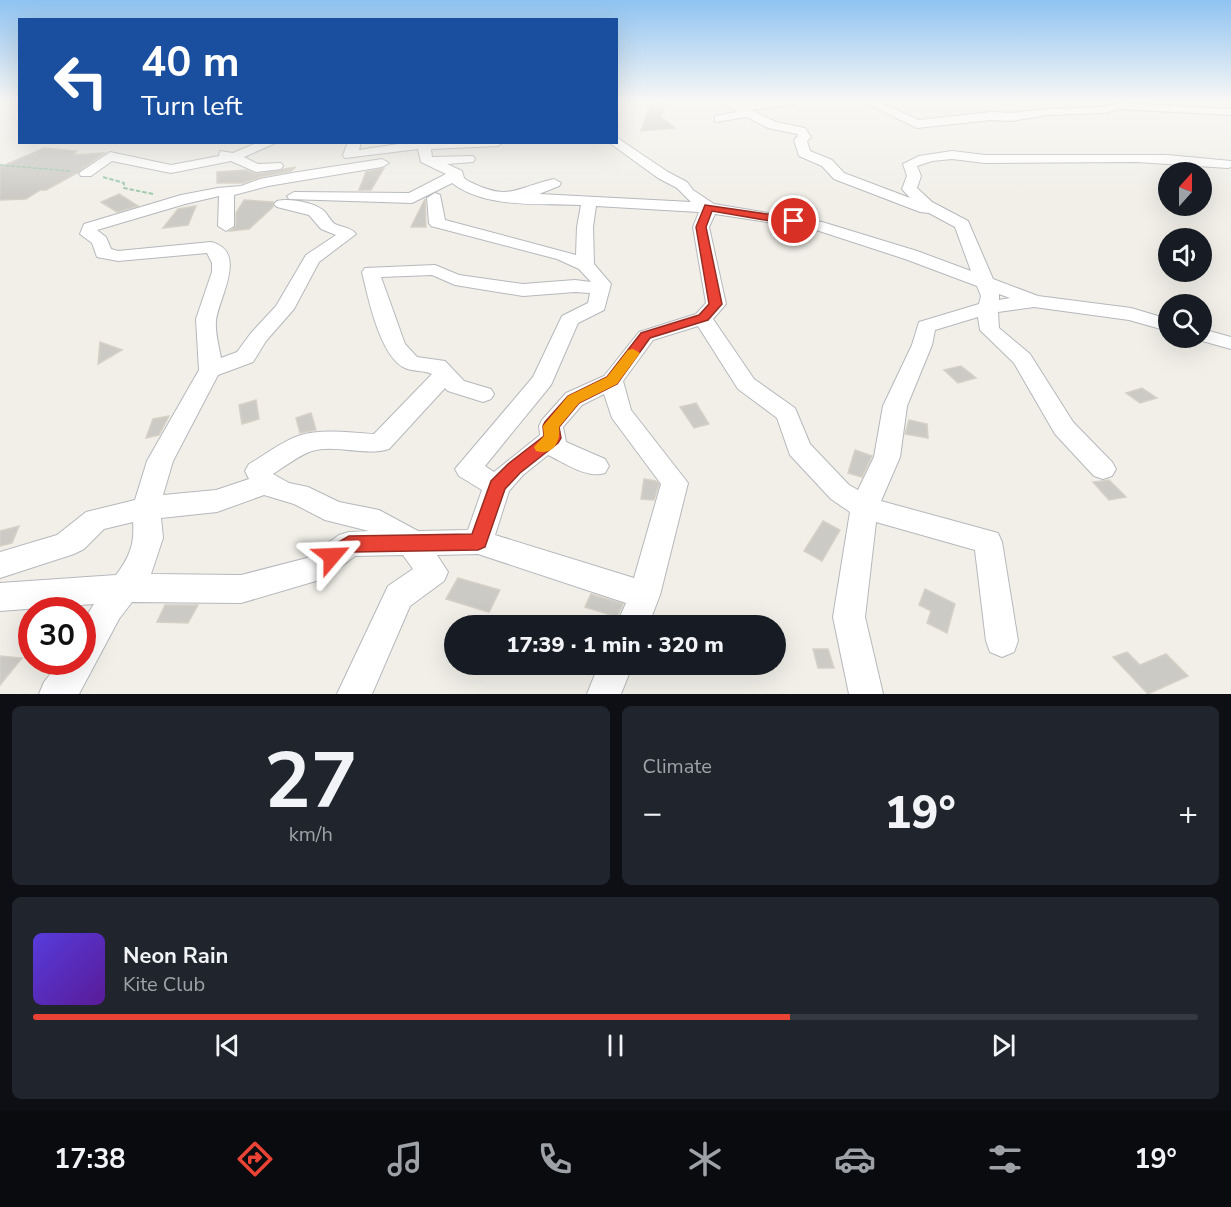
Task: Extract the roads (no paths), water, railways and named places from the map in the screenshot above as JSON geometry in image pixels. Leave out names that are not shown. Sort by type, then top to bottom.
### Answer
[{"type":"street","points":[[803,133],[806,137],[800,140],[804,153],[827,163],[839,176],[962,224]]},
{"type":"street","points":[[618,142],[663,175],[682,185],[688,193],[709,208]]},
{"type":"street","points":[[86,173],[110,156],[171,169],[233,157],[267,144]]},
{"type":"street","points":[[337,144],[347,148],[353,155]]},
{"type":"street","points":[[422,144],[426,159],[457,174]]},
{"type":"street","points":[[379,157],[422,144],[464,144]]},
{"type":"street","points":[[218,148],[220,153],[256,168],[277,173]]},
{"type":"street","points":[[1103,469],[1064,428],[1022,359],[990,330],[987,317],[990,296],[962,224],[927,205],[909,189],[914,176],[910,164],[922,158],[941,154],[981,159],[1094,156],[1170,158],[1228,164]]},
{"type":"street","points":[[96,630],[108,609],[141,565],[149,538],[146,508],[160,461],[210,370],[211,357],[206,320],[223,269],[219,253],[211,247],[118,256],[103,253],[100,241],[88,234],[90,226],[105,224],[277,173],[353,155],[409,160],[468,159]]},
{"type":"street","points":[[228,188],[284,196],[335,199],[412,198],[457,174]]},
{"type":"street","points":[[457,174],[457,180],[464,186],[483,192]]},
{"type":"street","points":[[519,191],[554,183]]},
{"type":"street","points":[[226,226],[228,188]]},
{"type":"street","points":[[459,195],[519,191],[589,202],[709,208],[830,228],[982,280],[1034,301],[1131,314],[1158,322]]},
{"type":"street","points":[[435,198],[437,223],[563,255],[585,265],[602,284],[597,306],[569,320],[543,380],[468,469],[497,486]]},
{"type":"street","points":[[585,265],[585,227],[589,202]]},
{"type":"street","points":[[282,204],[346,218]]},
{"type":"street","points":[[596,466],[554,447],[551,426],[574,399],[612,381],[646,336],[703,318],[716,304],[701,227],[709,208]]},
{"type":"street","points":[[210,370],[245,357],[258,337],[284,309],[312,259],[348,234],[327,226],[323,217],[312,209]]},
{"type":"street","points":[[483,394],[456,386],[437,366],[411,363],[395,346],[371,272],[435,270],[455,280],[507,285],[523,290],[575,286],[600,289]]},
{"type":"street","points":[[866,694],[849,617],[864,507],[887,457],[895,406],[922,345],[926,326],[990,307],[1034,301]]},
{"type":"street","points":[[703,318],[746,384],[787,414],[799,448],[840,492],[864,507],[988,542],[1002,641]]},
{"type":"street","points":[[1212,337],[1231,343]]},
{"type":"street","points":[[354,694],[399,596],[433,572],[407,538],[369,518],[335,512],[298,494],[286,493],[265,484],[258,471],[305,443],[335,441],[380,443],[444,375]]},
{"type":"street","points":[[612,381],[620,412],[675,483],[645,595],[637,615]]},
{"type":"street","points":[[478,542],[497,486],[514,468],[553,438]]},
{"type":"street","points":[[0,565],[64,545],[74,540],[96,520],[146,508],[217,501],[265,484]]},
{"type":"street","points":[[0,597],[124,588],[241,589],[315,568],[349,544],[410,542],[478,542],[645,595]]},
{"type":"street","points":[[56,694],[71,675]]},
{"type":"street","points":[[604,694],[612,675]]}]
